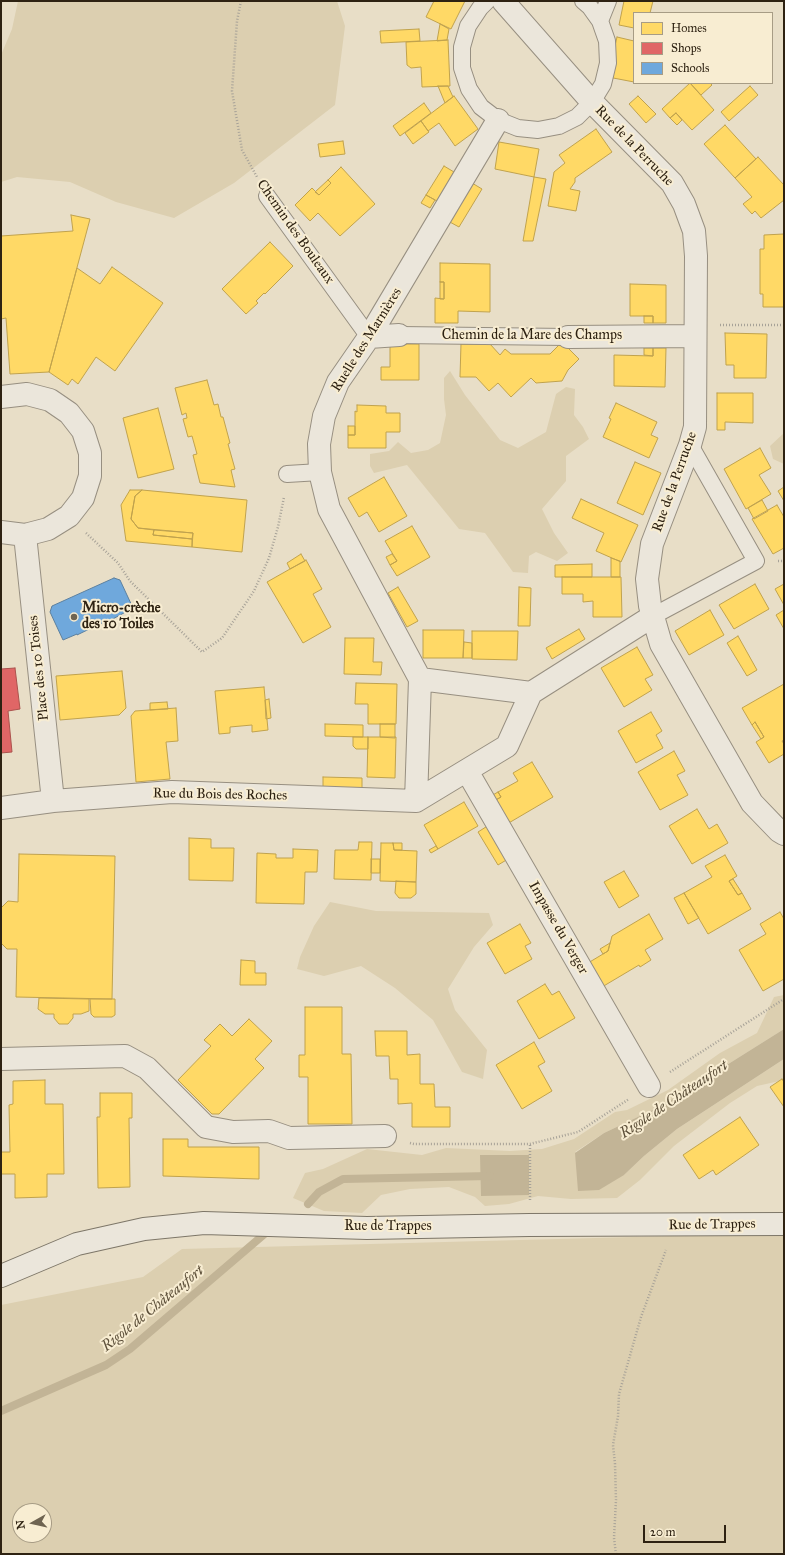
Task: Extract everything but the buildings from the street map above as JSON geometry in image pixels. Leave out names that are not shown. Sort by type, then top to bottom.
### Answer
[{"type":"street","name":"Rue de la Perruche","points":[[503,1],[592,102],[672,183],[684,204],[694,231],[696,256],[695,427],[690,445],[652,544],[647,579],[650,606],[661,644],[752,803],[784,834]]},
{"type":"street","name":"Ruelle des Marnières","points":[[420,679],[329,510],[320,472],[319,444],[324,416],[338,382],[369,337],[498,120]]},
{"type":"street","name":"Chemin de la Mare des Champs","points":[[568,337],[695,330]]},
{"type":"street","name":"Chemin de la Mare des Champs","points":[[369,337],[399,335]]},
{"type":"street","points":[[1,397],[27,394],[50,400],[69,413],[83,431],[90,453],[90,476],[83,498],[69,516],[48,529],[25,535],[1,532]]},
{"type":"street","name":"Place des 10 Toises","points":[[25,535],[53,801]]},
{"type":"street","points":[[416,801],[507,746],[531,693],[653,616]]},
{"type":"street","points":[[416,801],[420,679],[531,693]]},
{"type":"street","name":"Impasse du Verger","points":[[467,771],[649,1086]]},
{"type":"street","name":"Rue du Bois des Roches","points":[[1,808],[53,801],[172,792],[416,801]]},
{"type":"street","points":[[1,1058],[125,1056],[147,1068],[206,1127],[233,1132],[269,1131],[289,1138],[385,1136]]},
{"type":"street","name":"Rue de Trappes","points":[[1,1276],[78,1244],[144,1229],[197,1224],[367,1228],[530,1225],[784,1224]]},
{"type":"lane","points":[[487,1],[480,8],[468,26],[462,47],[462,68],[469,89],[481,107],[498,120],[518,128],[538,130],[559,126],[577,117],[592,102]]},
{"type":"lane","name":"Rue de la Perruche","points":[[583,1],[590,7],[600,21],[607,41],[608,63],[603,84],[592,102]]},
{"type":"lane","points":[[600,21],[608,1]]},
{"type":"lane","name":"Chemin des Bouleaux","points":[[267,196],[369,337]]},
{"type":"lane","name":"Chemin de la Mare des Champs","points":[[399,335],[568,337]]},
{"type":"lane","points":[[653,616],[756,561],[690,445]]},
{"type":"lane","points":[[287,474],[320,472]]},
{"type":"path","name":"Chemin des Bouleaux","points":[[241,1],[237,21],[232,91],[242,150],[267,196]]},
{"type":"path","points":[[695,330],[784,325]]},
{"type":"path","points":[[69,516],[118,563],[130,581],[202,652],[222,638],[254,591],[269,558],[278,527],[287,474]]},
{"type":"path","points":[[385,1136],[414,1144],[530,1144],[530,1225]]},
{"type":"path","points":[[616,1554],[614,1538],[616,1500],[613,1445],[618,1416],[619,1394],[652,1286],[660,1270],[674,1225]]},
{"type":"shaded area","points":[[18,1],[337,1],[345,26],[335,105],[234,183],[174,218],[116,202],[70,182],[17,177],[1,182],[1,55],[12,29]]},
{"type":"shaded area","points":[[450,371],[465,395],[500,440],[518,448],[546,432],[556,394],[566,387],[575,389],[574,415],[583,427],[589,439],[566,456],[566,481],[542,509],[554,533],[568,553],[557,561],[536,552],[529,556],[528,573],[513,572],[485,533],[459,529],[407,465],[374,473],[370,466],[370,454],[389,451],[398,442],[411,453],[428,450],[440,443],[446,415],[444,378]]},
{"type":"shaded area","points":[[784,433],[784,464],[773,459],[770,446]]},
{"type":"shaded area","points":[[330,902],[376,911],[489,913],[493,925],[474,947],[448,989],[455,1010],[487,1050],[483,1079],[462,1072],[433,1020],[395,988],[361,966],[324,976],[297,969],[300,957],[314,926]]},
{"type":"shaded area","points":[[784,995],[784,1029],[663,1105],[604,1133],[575,1152],[624,1175],[644,1156],[677,1129],[784,1059],[784,1080],[757,1086],[730,1103],[674,1146],[640,1180],[617,1198],[571,1199],[538,1196],[509,1204],[485,1206],[475,1197],[449,1187],[410,1189],[381,1195],[362,1213],[324,1211],[293,1198],[305,1173],[323,1169],[367,1149],[422,1155],[446,1148],[510,1151],[542,1149],[574,1139],[615,1112],[627,1110],[668,1090],[720,1053],[757,1033],[774,997]]},
{"type":"shaded area","points":[[784,1233],[784,1554],[1,1554],[1,1305],[143,1277],[182,1249]]},
{"type":"water","points":[[784,1029],[784,1059],[677,1129],[644,1156],[624,1175],[599,1190],[578,1191],[575,1153],[604,1133],[663,1105]]},
{"type":"water","points":[[480,1155],[529,1155],[529,1195],[481,1196]]},
{"type":"waterway","name":"Rigole de Châteaufort","points":[[308,1204],[319,1192],[343,1179],[490,1176]]},
{"type":"waterway","name":"Rigole de Châteaufort","points":[[1,1411],[106,1365],[130,1349],[268,1231]]},
{"type":"place","name":"Micro-crèche des 10 Toiles","points":[[74,617]]}]
